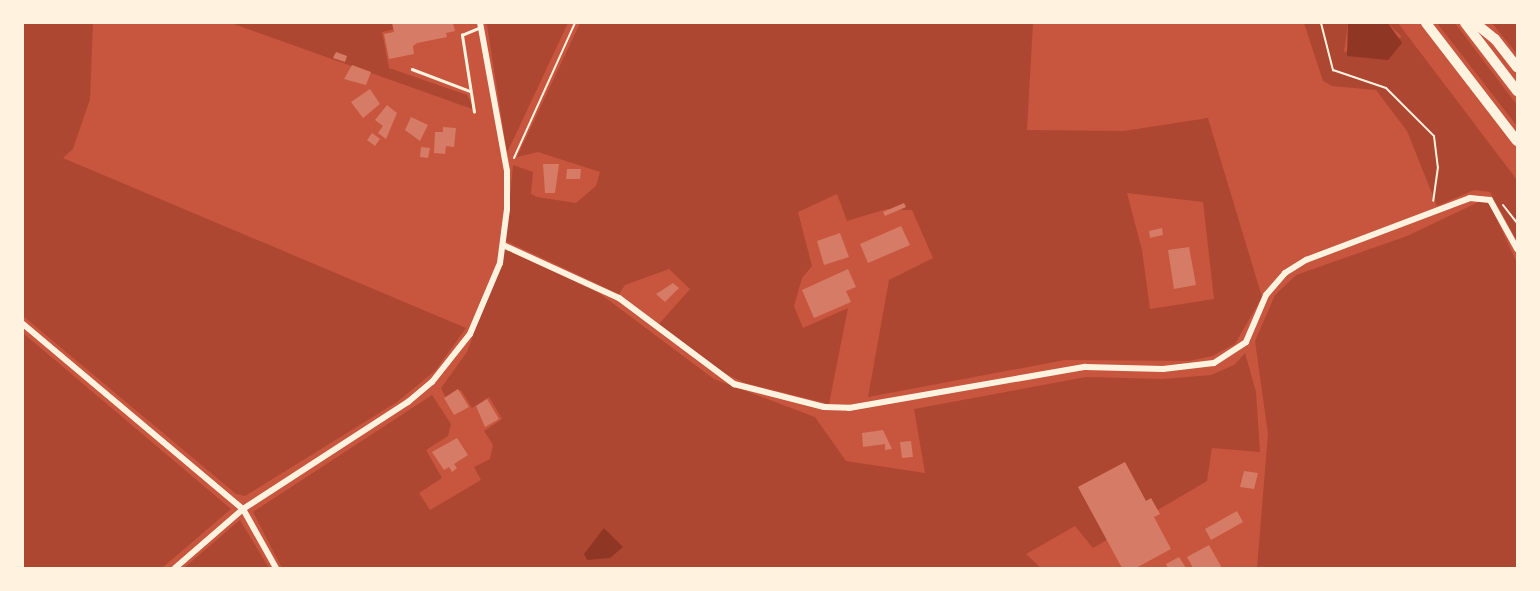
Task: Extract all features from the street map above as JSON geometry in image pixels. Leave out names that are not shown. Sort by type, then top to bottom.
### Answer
[{"type":"highway","points":[[1426,23],[1517,141]]},
{"type":"highway","points":[[1465,23],[1517,91]]},
{"type":"highway","points":[[1475,23],[1495,39],[1517,67]]},
{"type":"street","points":[[175,568],[243,509],[372,428],[432,382],[470,334],[493,284],[503,245],[507,171],[480,25]]},
{"type":"street","points":[[503,245],[619,298],[734,384],[824,407],[849,408],[1085,367],[1163,369],[1214,363],[1246,342],[1266,295],[1285,273],[1439,207],[1478,196],[1494,204],[1517,249]]},
{"type":"street","points":[[23,324],[243,509],[276,568]]},
{"type":"lane","points":[[474,112],[462,35],[480,25]]},
{"type":"lane","points":[[412,69],[470,91]]},
{"type":"path","points":[[507,171],[575,23]]},
{"type":"path","points":[[1321,23],[1333,70],[1386,88],[1434,136],[1438,167],[1431,194],[1439,207]]},
{"type":"path","points":[[1494,204],[1508,209],[1517,223]]},
{"type":"shaded area","points":[[23,23],[93,23],[90,99],[73,149],[63,158],[466,328],[435,371],[397,402],[245,496],[236,494],[23,316]]},
{"type":"shaded area","points":[[231,23],[394,23],[395,29],[382,32],[389,68],[467,95],[475,110]]},
{"type":"shaded area","points":[[486,23],[568,23],[507,153],[487,25]]},
{"type":"shaded area","points":[[580,23],[1033,23],[1027,130],[1124,131],[1208,118],[1262,297],[1235,344],[1212,356],[1189,361],[1065,360],[868,397],[889,280],[933,258],[912,210],[887,209],[847,221],[837,194],[798,212],[812,266],[802,278],[794,306],[803,328],[848,308],[829,404],[745,383],[722,372],[659,324],[690,289],[669,269],[625,285],[619,294],[506,241],[513,165],[533,172],[531,194],[576,203],[596,186],[600,172],[538,152],[517,157]],"holes":[[[1127,193],[1203,202],[1214,299],[1150,309],[1142,250]]]},
{"type":"shaded area","points":[[1304,23],[1348,23],[1344,52],[1402,37],[1388,23],[1398,23],[1517,180],[1517,241],[1490,192],[1474,190],[1437,206],[1407,131],[1376,90],[1332,86],[1323,81]]},
{"type":"shaded area","points":[[1348,23],[1388,23],[1402,43],[1388,60],[1347,56]]},
{"type":"shaded area","points":[[1437,23],[1455,23],[1517,105],[1517,126]]},
{"type":"shaded area","points":[[1492,23],[1517,23],[1517,54]]},
{"type":"shaded area","points":[[1487,198],[1517,263],[1517,568],[1257,568],[1268,434],[1255,341],[1275,295],[1296,275],[1407,236]]},
{"type":"shaded area","points":[[505,249],[599,293],[714,379],[815,417],[846,461],[925,473],[914,409],[1086,377],[1163,379],[1211,375],[1234,365],[1245,353],[1256,392],[1260,452],[1212,448],[1207,481],[1093,548],[1075,526],[1026,554],[1041,568],[282,568],[253,512],[432,395],[451,424],[448,436],[426,450],[442,478],[419,493],[430,510],[481,480],[474,467],[490,459],[493,445],[484,431],[502,419],[489,397],[472,408],[461,390],[446,398],[441,388],[467,352]]},
{"type":"shaded area","points":[[23,333],[231,509],[162,568],[23,568]]},
{"type":"shaded area","points":[[240,520],[269,568],[184,568],[235,524]]},
{"type":"shaded area","points":[[604,528],[623,547],[610,558],[587,560],[584,554]]},
{"type":"building","points":[[392,23],[453,23],[455,31],[446,33],[447,37],[417,43],[413,46],[414,54],[389,59],[384,34],[394,32]]},
{"type":"building","points":[[336,52],[347,56],[345,62],[333,58]]},
{"type":"building","points":[[352,65],[371,72],[366,85],[344,79]]},
{"type":"building","points":[[370,89],[380,104],[363,118],[351,102]]},
{"type":"building","points":[[387,105],[397,113],[386,139],[378,133],[383,126],[375,120]]},
{"type":"building","points":[[411,117],[428,125],[420,141],[405,130]]},
{"type":"building","points":[[443,127],[456,128],[454,147],[446,146],[445,154],[434,153],[435,132],[443,132]]},
{"type":"building","points":[[372,133],[380,139],[375,146],[367,140]]},
{"type":"building","points":[[421,147],[430,148],[428,158],[420,157]]},
{"type":"building","points":[[543,164],[559,164],[555,193],[545,193]]},
{"type":"building","points":[[567,169],[581,169],[580,179],[566,179]]},
{"type":"building","points":[[904,203],[906,207],[885,216],[883,212]]},
{"type":"building","points":[[901,226],[910,245],[868,263],[860,244]]},
{"type":"building","points":[[1162,228],[1163,235],[1150,238],[1149,231]]},
{"type":"building","points":[[840,233],[849,257],[824,265],[817,241]]},
{"type":"building","points":[[1189,247],[1196,285],[1174,289],[1168,250]]},
{"type":"building","points":[[848,269],[856,287],[846,291],[851,302],[814,318],[802,290]]},
{"type":"building","points":[[673,283],[679,288],[665,302],[656,294]]},
{"type":"building","points":[[458,389],[469,407],[454,415],[444,398]]},
{"type":"building","points":[[487,399],[499,419],[485,427],[476,406]]},
{"type":"building","points":[[883,430],[892,449],[885,450],[885,444],[863,447],[862,433]]},
{"type":"building","points":[[457,438],[468,455],[454,464],[457,468],[452,472],[449,467],[444,470],[432,452]]},
{"type":"building","points":[[911,441],[913,457],[902,458],[900,442]]},
{"type":"building","points":[[1125,462],[1146,501],[1151,498],[1160,514],[1154,517],[1171,549],[1136,568],[1122,568],[1078,487]]},
{"type":"building","points":[[1244,471],[1258,473],[1254,489],[1240,487]]},
{"type":"building","points":[[1237,511],[1243,522],[1211,540],[1205,529]]},
{"type":"building","points":[[1209,545],[1222,568],[1193,568],[1187,557]]},
{"type":"building","points":[[1179,557],[1186,568],[1168,568],[1166,564]]}]
